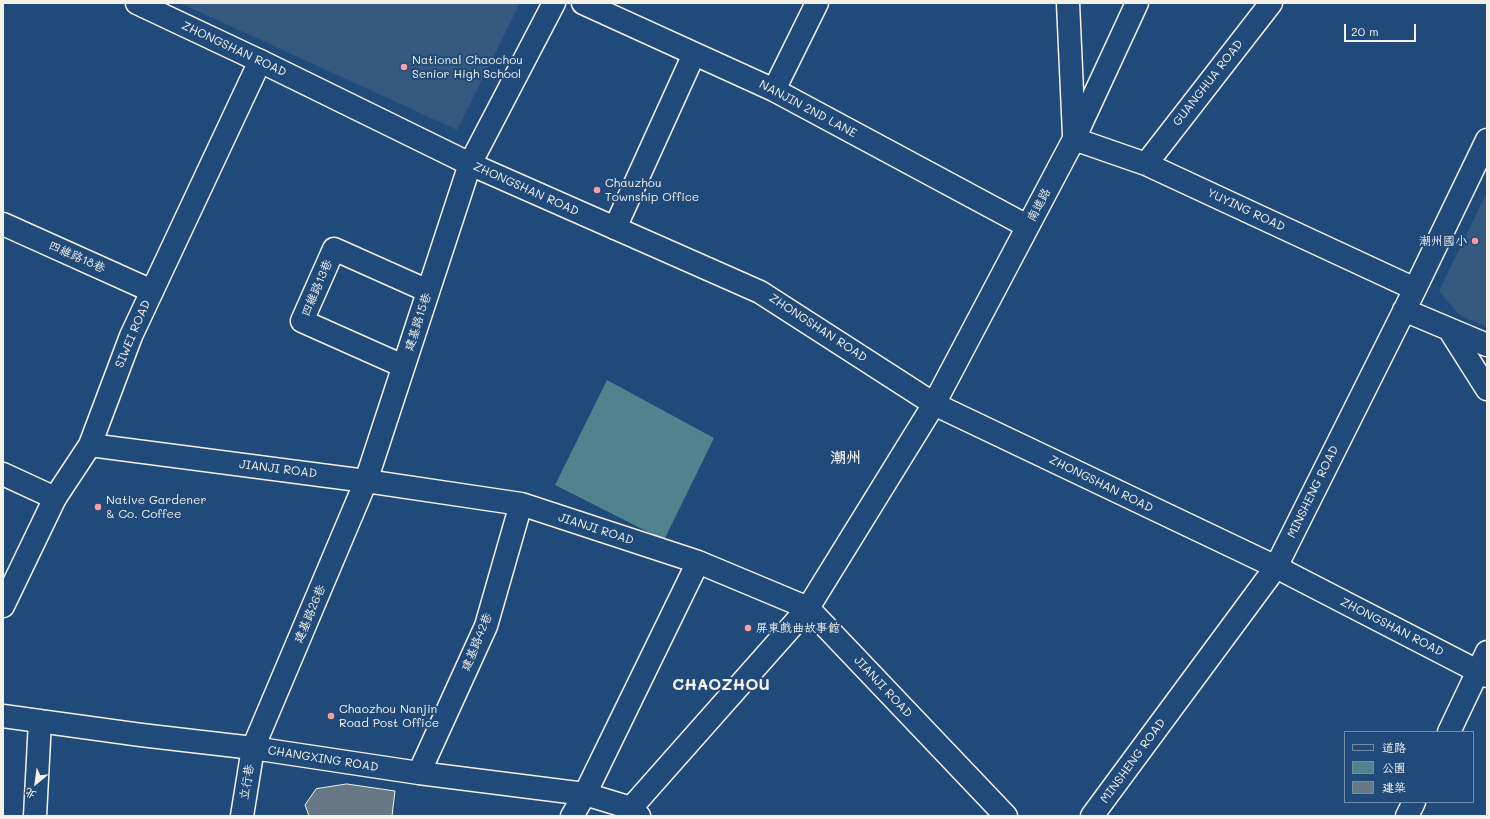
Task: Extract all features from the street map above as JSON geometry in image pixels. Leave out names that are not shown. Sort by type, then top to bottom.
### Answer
[{"type":"street","name":"ZHONGSHAN ROAD","points":[[137,3],[260,60],[470,164],[760,292],[934,404],[1484,667]]},
{"type":"street","name":"建基路15巷","points":[[366,481],[470,164],[554,3]]},
{"type":"street","name":"NANJIN 2ND LANE","points":[[583,3],[774,90],[1027,226]]},
{"type":"street","points":[[774,90],[817,3]]},
{"type":"street","points":[[1068,3],[1074,139]]},
{"type":"street","name":"南進路","points":[[635,812],[808,608],[934,404],[1074,139],[1137,3]]},
{"type":"street","name":"GUANGHUA ROAD","points":[[1146,164],[1271,3]]},
{"type":"street","points":[[615,228],[694,54]]},
{"type":"street","name":"SIWEI ROAD","points":[[3,606],[55,498],[90,445],[131,336],[260,60]]},
{"type":"street","name":"YUYING ROAD","points":[[1074,139],[1146,164],[1415,289]]},
{"type":"street","name":"MINSHENG ROAD","points":[[1092,816],[1276,567],[1415,289],[1487,140]]},
{"type":"street","name":"四維路18巷","points":[[3,224],[152,291]]},
{"type":"street","name":"四維路13巷","points":[[404,366],[302,321],[334,249],[428,291]]},
{"type":"street","points":[[1404,310],[1487,345]]},
{"type":"street","points":[[1449,329],[1487,389]]},
{"type":"street","name":"JIANJI ROAD","points":[[90,445],[366,481],[521,504],[698,562],[808,608],[1006,816]]},
{"type":"street","points":[[3,474],[55,498]]},
{"type":"street","name":"建基路26巷","points":[[253,748],[366,481]]},
{"type":"street","name":"建基路42巷","points":[[418,773],[486,626],[521,504]]},
{"type":"street","points":[[572,816],[585,794],[698,562]]},
{"type":"street","points":[[1449,731],[1484,667]]},
{"type":"street","name":"CHANGXING ROAD","points":[[3,716],[253,748],[418,773],[585,794],[635,812]]},
{"type":"street","points":[[35,816],[40,721]]},
{"type":"street","name":"立行巷","points":[[242,816],[253,748]]},
{"type":"street","points":[[1407,816],[1414,803]]},
{"type":"shaded area","name":"National Chaochou Senior High School","points":[[180,3],[520,3],[457,130]]},
{"type":"shaded area","name":"潮州國小","points":[[1487,192],[1487,327],[1459,315],[1439,291]]},
{"type":"green space","points":[[607,380],[714,438],[664,540],[555,485]]},
{"type":"building","points":[[347,784],[395,791],[392,816],[309,816],[305,805],[316,789]]},
{"type":"place","name":"National Chaochou Senior High School","points":[[404,67]]},
{"type":"place","name":"Chauzhou Township Office","points":[[597,190]]},
{"type":"place","name":"潮州國小","points":[[1475,241]]},
{"type":"place","name":"Native Gardener & Co. Coffee","points":[[98,507]]},
{"type":"place","name":"屏東戲曲故事館","points":[[748,628]]},
{"type":"place","name":"Chaozhou Nanjin Road Post Office","points":[[331,716]]},
{"type":"district","name":"潮州","points":[[846,458]]},
{"type":"district","name":"CHAOZHOU","points":[[721,685]]}]
